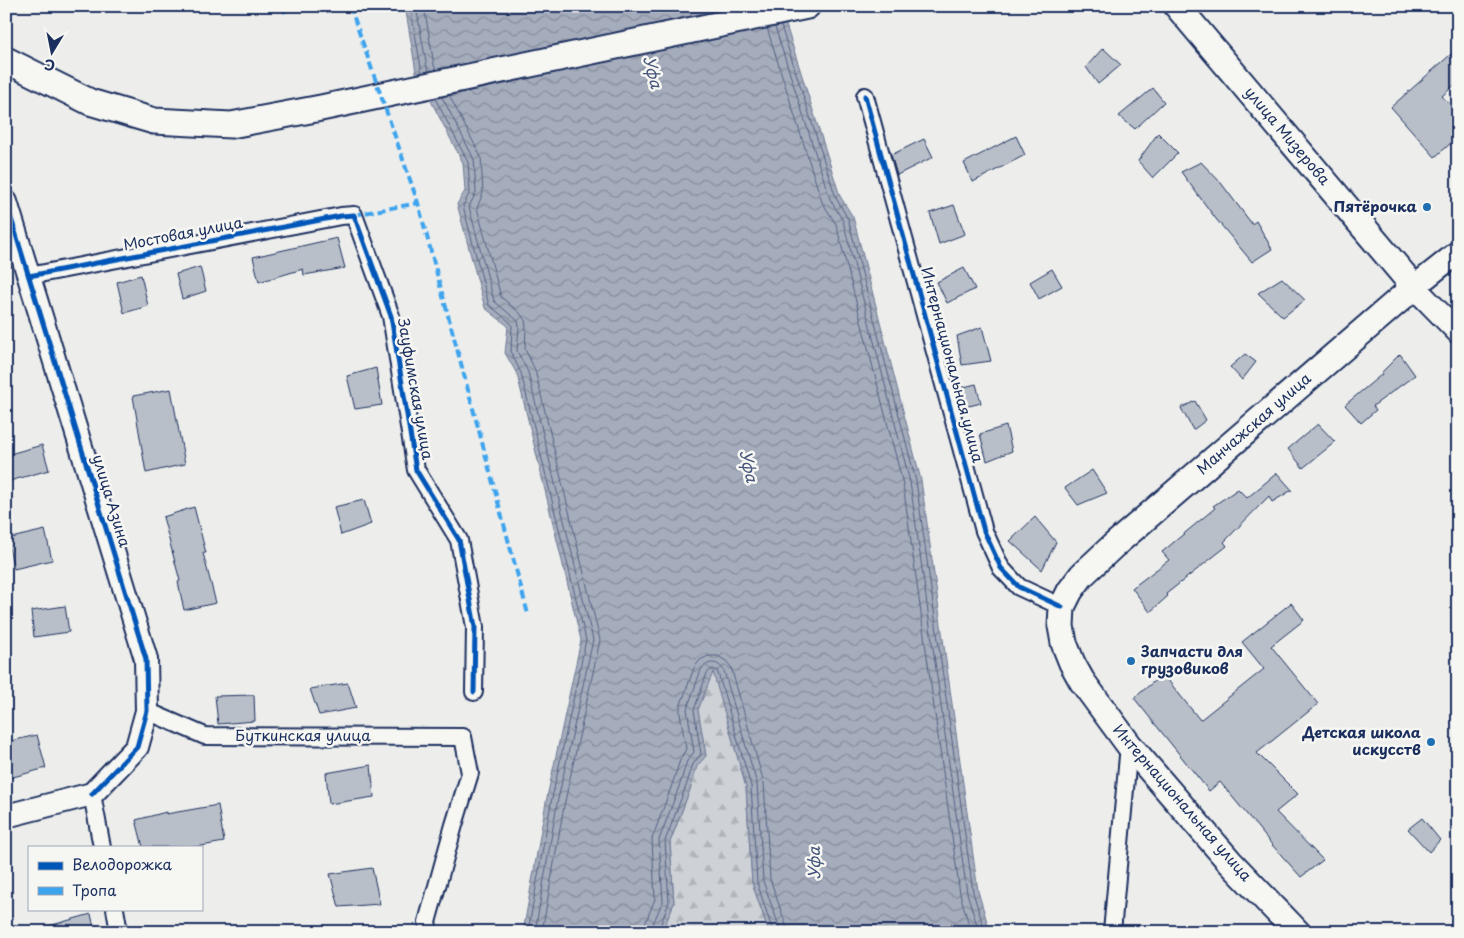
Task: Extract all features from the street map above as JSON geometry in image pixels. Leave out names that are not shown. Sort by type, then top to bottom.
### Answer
[{"type":"main road","points":[[6,60],[90,102],[154,121],[231,125],[321,108],[807,6]]},
{"type":"main road","name":"улица Мизерова","points":[[1177,6],[1414,287]]},
{"type":"main road","name":"Манчажская улица","points":[[1062,608],[1070,591],[1082,575],[1112,547],[1414,287]]},
{"type":"main road","name":"Интернациональная улица","points":[[1062,608],[1061,626],[1064,644],[1082,681],[1129,745],[1230,862],[1296,932]]},
{"type":"street","name":"Интернациональная улица","points":[[864,96],[890,183],[984,531],[1001,568],[1019,586],[1062,608]]},
{"type":"street","name":"улица Азина","points":[[6,202],[146,659],[147,711],[137,747],[92,794]]},
{"type":"street","name":"Зауфимская улица","points":[[341,216],[354,215],[391,316],[416,470],[459,540],[475,627],[474,692]]},
{"type":"street","name":"Мостовая улица","points":[[29,276],[341,216]]},
{"type":"street","name":"Манчажская улица","points":[[1414,287],[1458,252]]},
{"type":"street","name":"улица Мизерова","points":[[1414,287],[1458,332]]},
{"type":"street","name":"Буткинская улица","points":[[147,711],[205,736],[463,737],[470,773],[427,922],[429,932]]},
{"type":"street","points":[[1112,932],[1129,745]]},
{"type":"street","points":[[6,816],[92,794],[102,846]]},
{"type":"street","points":[[115,910],[119,932]]},
{"type":"green space","points":[[713,671],[746,787],[752,883],[769,932],[662,932],[674,903],[670,842],[691,787],[697,765],[706,756],[698,710]]},
{"type":"water","name":"Уфа","points":[[405,6],[780,6],[840,196],[853,217],[921,480],[978,891],[990,932],[769,932],[752,883],[746,787],[713,672],[698,710],[706,756],[697,766],[670,842],[674,903],[662,932],[523,932],[546,802],[581,640],[517,374],[505,353],[508,326],[485,308],[457,204],[465,191],[463,163],[416,72]]},
{"type":"building","points":[[1103,48],[1121,65],[1098,84],[1086,67]]},
{"type":"building","points":[[1458,48],[1458,82],[1442,96],[1458,114],[1458,137],[1435,157],[1391,107]]},
{"type":"building","points":[[1153,88],[1164,102],[1135,129],[1119,116]]},
{"type":"building","points":[[1158,133],[1178,153],[1153,178],[1138,161]]},
{"type":"building","points":[[1016,136],[1025,155],[973,182],[964,163]]},
{"type":"building","points":[[924,139],[933,157],[897,175],[891,155]]},
{"type":"building","points":[[1201,162],[1221,183],[1252,224],[1256,221],[1272,249],[1252,262],[1216,219],[1181,172]]},
{"type":"building","points":[[954,205],[965,234],[939,244],[930,213]]},
{"type":"building","points":[[337,238],[345,268],[304,275],[303,269],[259,282],[253,257]]},
{"type":"building","points":[[200,267],[206,291],[182,299],[176,274]]},
{"type":"building","points":[[964,268],[975,289],[947,303],[937,282]]},
{"type":"building","points":[[1052,269],[1062,286],[1039,299],[1030,282]]},
{"type":"building","points":[[141,275],[148,306],[124,313],[117,282]]},
{"type":"building","points":[[1282,278],[1305,300],[1283,317],[1258,293]]},
{"type":"building","points":[[982,327],[991,361],[962,365],[957,336]]},
{"type":"building","points":[[1245,354],[1256,362],[1242,380],[1230,367]]},
{"type":"building","points":[[1400,354],[1415,375],[1373,406],[1376,410],[1361,423],[1345,405],[1382,374]]},
{"type":"building","points":[[376,368],[382,405],[355,409],[347,376]]},
{"type":"building","points":[[976,384],[981,403],[961,408],[956,389]]},
{"type":"building","points":[[171,389],[185,464],[146,473],[133,396]]},
{"type":"building","points":[[1195,401],[1206,420],[1193,430],[1181,408]]},
{"type":"building","points":[[1318,424],[1335,442],[1303,468],[1288,449]]},
{"type":"building","points":[[1006,426],[1012,451],[987,461],[980,434]]},
{"type":"building","points":[[42,445],[49,470],[6,482],[6,455]]},
{"type":"building","points":[[1092,470],[1107,493],[1078,505],[1065,488]]},
{"type":"building","points":[[1277,473],[1292,490],[1272,502],[1269,496],[1224,542],[1227,546],[1166,594],[1168,596],[1150,612],[1132,588],[1169,560],[1162,552],[1215,508],[1213,506],[1238,489],[1247,498]]},
{"type":"building","points":[[364,500],[371,524],[341,535],[334,507]]},
{"type":"building","points":[[194,507],[206,553],[203,553],[216,603],[184,610],[178,582],[180,581],[163,517]]},
{"type":"building","points":[[1035,517],[1056,542],[1042,570],[1010,541]]},
{"type":"building","points":[[45,530],[52,560],[14,569],[7,539]]},
{"type":"building","points":[[1291,603],[1304,620],[1271,646],[1318,704],[1257,753],[1298,794],[1276,812],[1323,860],[1301,877],[1220,782],[1209,791],[1134,698],[1163,674],[1200,720],[1264,669],[1242,642]]},
{"type":"building","points":[[65,606],[69,632],[34,637],[31,611]]},
{"type":"building","points":[[348,683],[356,708],[319,715],[310,689]]},
{"type":"building","points":[[254,695],[255,721],[218,724],[215,696]]},
{"type":"building","points":[[37,735],[46,768],[6,779],[6,742]]},
{"type":"building","points":[[371,765],[374,797],[329,804],[326,773]]},
{"type":"building","points":[[218,805],[224,842],[202,846],[143,846],[136,820],[166,812],[166,814]]},
{"type":"building","points":[[1422,818],[1440,840],[1429,852],[1408,829]]},
{"type":"building","points":[[372,868],[380,904],[339,907],[330,874]]},
{"type":"building","points":[[91,914],[95,932],[46,932],[45,927]]},
{"type":"marked path","points":[[281,6],[287,15]]},
{"type":"marked path","points":[[350,6],[418,203],[528,614]]},
{"type":"marked path","points":[[354,215],[418,203]]},
{"type":"cycle path","points":[[865,96],[984,531],[1001,568],[1019,587],[1062,607]]},
{"type":"cycle path","points":[[6,202],[146,659],[147,711],[137,747],[92,794]]},
{"type":"cycle path","points":[[29,276],[354,215],[391,316],[416,470],[459,540],[475,627],[474,692]]},
{"type":"place","name":"Пятёрочка","points":[[1427,207]]},
{"type":"place","name":"Запчасти для грузовиков","points":[[1131,661]]},
{"type":"place","name":"Детская школа искусств","points":[[1431,742]]}]
